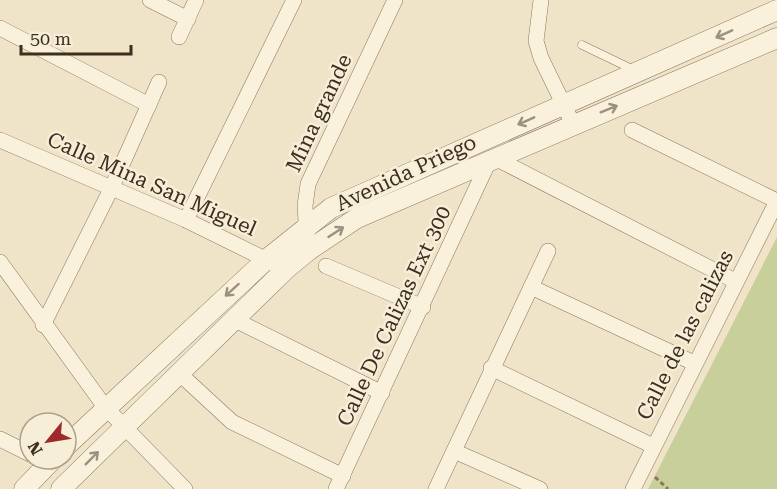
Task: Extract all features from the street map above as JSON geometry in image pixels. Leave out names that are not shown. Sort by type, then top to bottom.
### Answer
[{"type":"street","points":[[150,0],[188,19]]},
{"type":"street","points":[[178,38],[196,0]]},
{"type":"street","points":[[186,220],[294,0]]},
{"type":"street","name":"Mina grande","points":[[309,250],[305,226],[306,194],[314,169],[395,0]]},
{"type":"street","points":[[541,0],[536,41],[541,58],[573,123]]},
{"type":"street","name":"Avenida Priego","points":[[78,434],[105,406],[305,226],[352,198],[777,10]]},
{"type":"street","points":[[0,28],[149,105]]},
{"type":"street","name":"Avenida Priego","points":[[61,489],[286,269],[309,250],[357,218],[573,123],[777,38]]},
{"type":"street","points":[[43,325],[112,187],[159,82]]},
{"type":"street","points":[[632,130],[777,201]]},
{"type":"street","name":"Calle Mina San Miguel","points":[[0,140],[186,220],[286,269]]},
{"type":"street","points":[[492,160],[735,281]]},
{"type":"street","name":"Calle De Calizas Ext 300","points":[[339,482],[492,160]]},
{"type":"street","name":"Calle de las calizas","points":[[633,489],[777,201]]},
{"type":"street","points":[[436,489],[548,251]]},
{"type":"street","points":[[0,262],[43,325],[105,406],[123,428],[184,489]]},
{"type":"street","points":[[326,266],[423,307]]},
{"type":"street","points":[[531,287],[694,363]]},
{"type":"street","points":[[233,319],[382,393]]},
{"type":"street","points":[[491,368],[653,446]]},
{"type":"street","points":[[180,374],[232,422],[339,482]]},
{"type":"street","points":[[0,439],[18,447]]},
{"type":"street","points":[[454,451],[540,489]]},
{"type":"street","points":[[24,489],[39,471]]},
{"type":"lane","points":[[582,45],[638,72]]},
{"type":"green space","points":[[777,237],[777,489],[648,489]]}]
